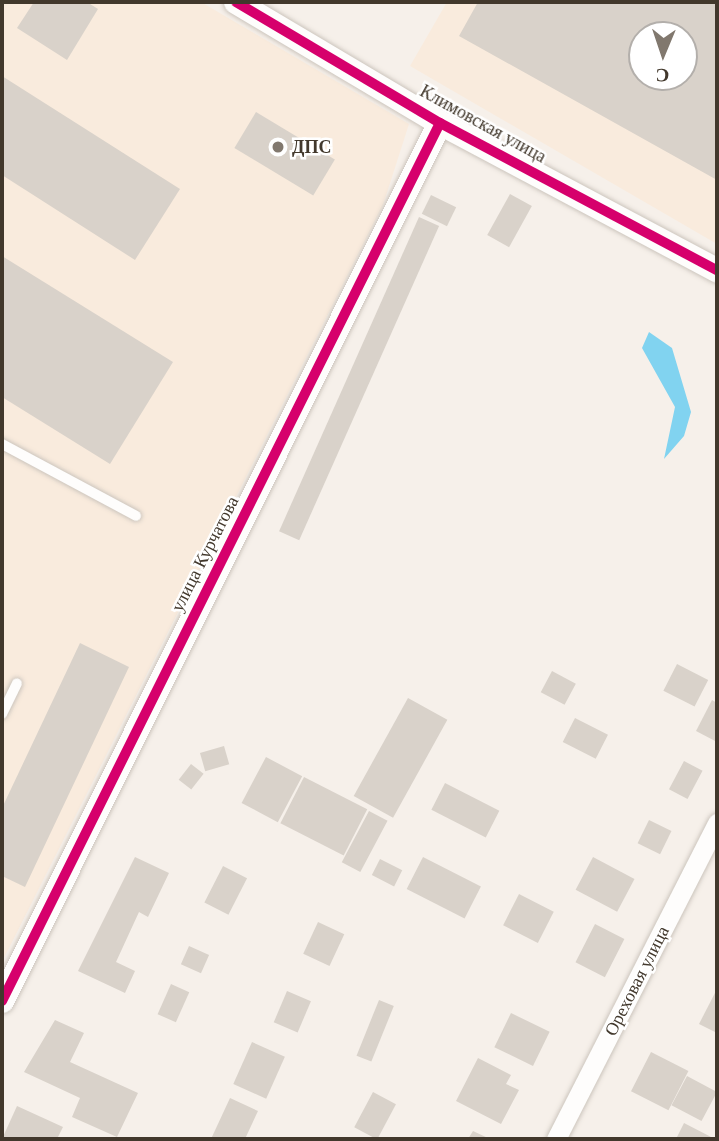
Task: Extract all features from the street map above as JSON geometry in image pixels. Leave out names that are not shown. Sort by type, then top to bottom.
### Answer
[{"type":"street","name":"Климовская улица","points":[[242,3],[440,123],[717,270]]},
{"type":"street","name":"улица Курчатова","points":[[2,1001],[440,123]]},
{"type":"street","name":"Ореховая улица","points":[[556,1139],[717,823]]},
{"type":"lane","points":[[2,444],[136,516]]},
{"type":"lane","points":[[2,714],[17,683]]},
{"type":"shaded area","points":[[2,2],[201,2],[409,124],[383,205],[2,962]]},
{"type":"shaded area","points":[[447,2],[717,2],[717,244],[410,66]]},
{"type":"water","points":[[649,332],[672,348],[691,412],[684,436],[664,459],[675,407],[642,348]]},
{"type":"building","points":[[34,2],[87,2],[98,9],[67,60],[17,28]]},
{"type":"building","points":[[478,2],[717,2],[717,180],[459,36]]},
{"type":"building","points":[[2,76],[180,189],[135,260],[2,175]]},
{"type":"building","points":[[256,112],[335,159],[313,195],[234,148]]},
{"type":"building","points":[[510,194],[532,206],[509,247],[487,235]]},
{"type":"building","points":[[431,195],[456,207],[447,226],[422,214]]},
{"type":"building","points":[[419,217],[439,226],[299,540],[279,531]]},
{"type":"building","points":[[2,256],[173,362],[110,464],[2,397]]},
{"type":"building","points":[[80,643],[129,667],[25,887],[2,876],[2,808]]},
{"type":"building","points":[[677,664],[708,680],[695,707],[663,691]]},
{"type":"building","points":[[552,671],[576,684],[565,705],[541,692]]},
{"type":"building","points":[[408,698],[447,720],[393,818],[354,796]]},
{"type":"building","points":[[712,700],[717,703],[717,742],[696,731]]},
{"type":"building","points":[[575,718],[608,735],[596,759],[563,742]]},
{"type":"building","points":[[224,746],[229,764],[205,771],[200,753]]},
{"type":"building","points":[[266,757],[302,776],[278,822],[242,803]]},
{"type":"building","points":[[684,761],[703,771],[688,799],[669,789]]},
{"type":"building","points":[[191,764],[204,774],[191,790],[179,780]]},
{"type":"building","points":[[304,777],[367,809],[344,856],[280,823]]},
{"type":"building","points":[[445,783],[499,811],[486,837],[431,810]]},
{"type":"building","points":[[369,811],[388,821],[360,872],[342,862]]},
{"type":"building","points":[[649,820],[671,831],[660,854],[638,843]]},
{"type":"building","points":[[135,857],[169,873],[148,917],[139,912],[116,962],[135,971],[125,993],[78,971]]},
{"type":"building","points":[[423,857],[481,887],[465,919],[407,889]]},
{"type":"building","points":[[593,857],[634,879],[617,912],[576,890]]},
{"type":"building","points":[[380,859],[402,870],[394,886],[372,875]]},
{"type":"building","points":[[223,866],[247,878],[228,915],[204,903]]},
{"type":"building","points":[[519,894],[554,912],[538,943],[503,925]]},
{"type":"building","points":[[318,922],[344,934],[329,966],[303,954]]},
{"type":"building","points":[[595,924],[624,939],[605,977],[575,962]]},
{"type":"building","points":[[189,946],[209,955],[201,973],[181,964]]},
{"type":"building","points":[[171,984],[189,992],[176,1022],[158,1014]]},
{"type":"building","points":[[717,989],[717,1033],[699,1024]]},
{"type":"building","points":[[287,991],[311,1001],[298,1032],[274,1022]]},
{"type":"building","points":[[379,1000],[394,1006],[371,1062],[357,1056]]},
{"type":"building","points":[[511,1013],[550,1032],[533,1066],[494,1047]]},
{"type":"building","points":[[55,1020],[84,1033],[70,1062],[138,1093],[117,1137],[72,1117],[80,1098],[24,1072]]},
{"type":"building","points":[[252,1042],[285,1057],[266,1099],[233,1084]]},
{"type":"building","points":[[651,1052],[688,1071],[668,1110],[631,1091]]},
{"type":"building","points":[[478,1058],[511,1075],[506,1084],[519,1090],[501,1124],[456,1101]]},
{"type":"building","points":[[687,1076],[717,1092],[702,1121],[672,1105]]},
{"type":"building","points":[[373,1092],[396,1104],[377,1139],[354,1127]]},
{"type":"building","points":[[230,1098],[258,1111],[245,1139],[211,1139]]},
{"type":"building","points":[[17,1106],[63,1127],[57,1139],[2,1139]]},
{"type":"building","points":[[684,1123],[715,1139],[676,1139]]},
{"type":"building","points":[[473,1131],[490,1139],[468,1139]]},
{"type":"cycle path","points":[[236,2],[440,123],[717,270]]},
{"type":"cycle path","points":[[2,1001],[440,123]]},
{"type":"place","name":"ДПС","points":[[278,147]]}]
